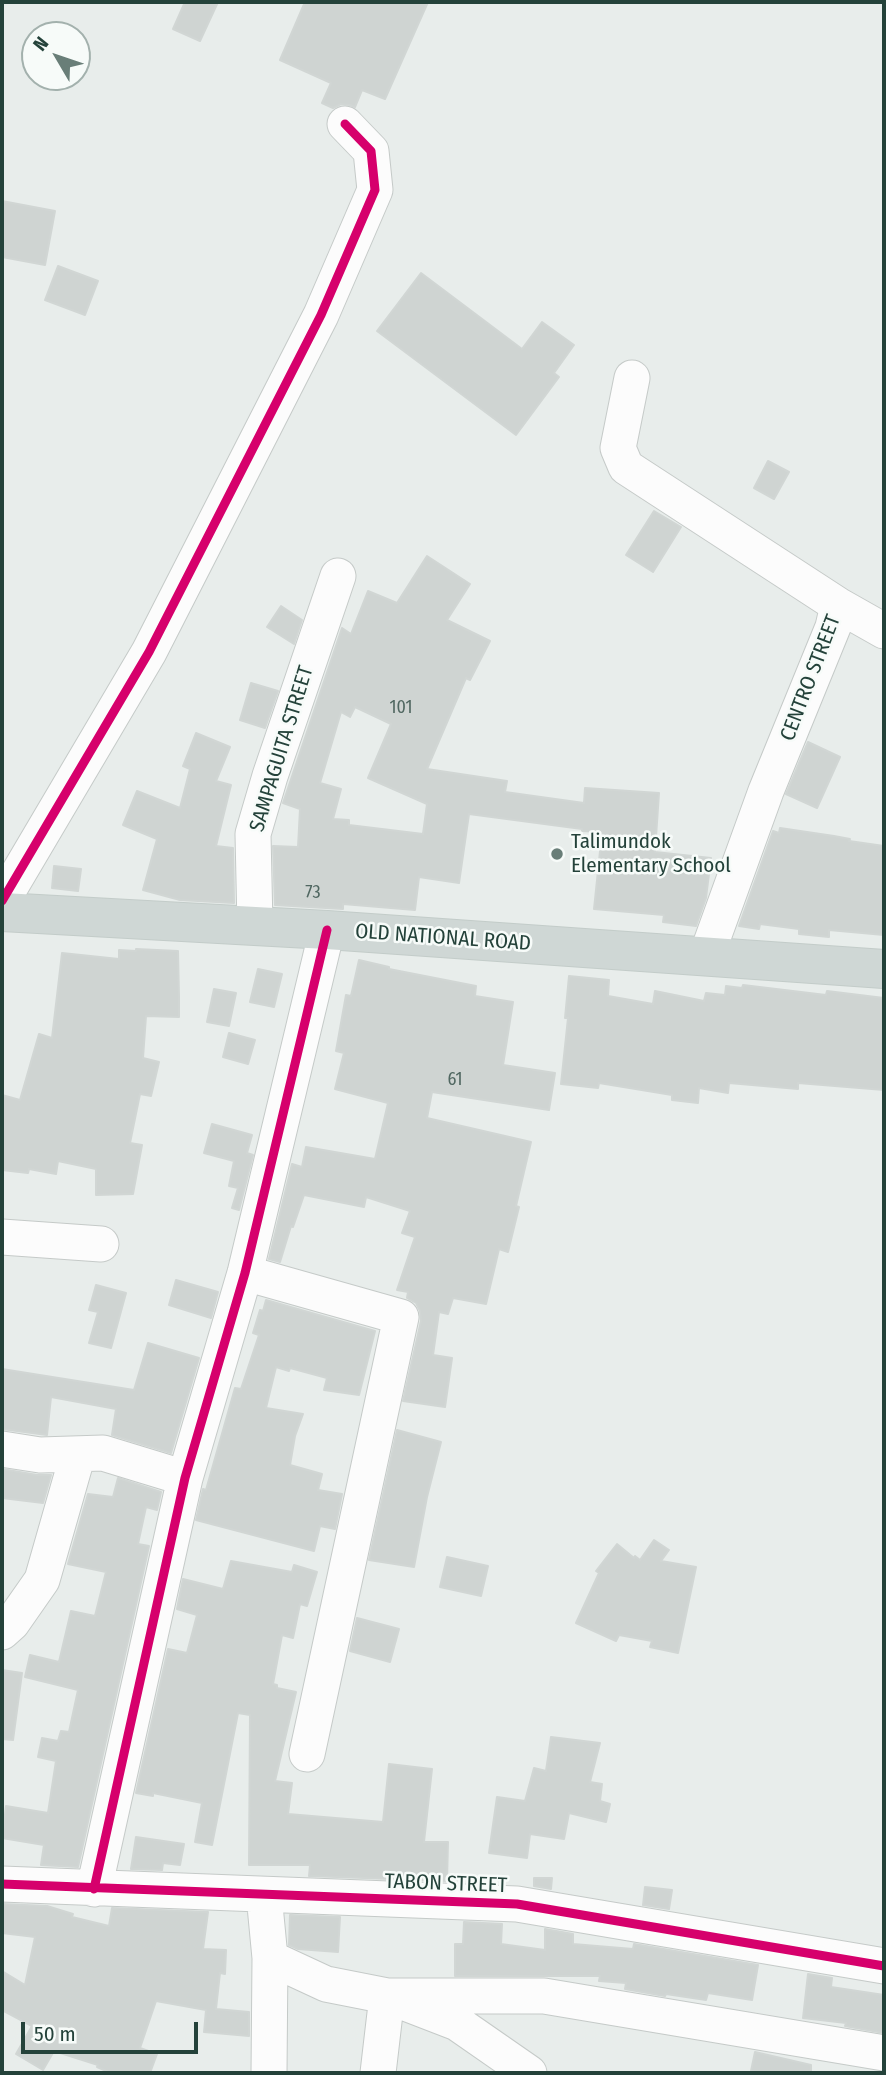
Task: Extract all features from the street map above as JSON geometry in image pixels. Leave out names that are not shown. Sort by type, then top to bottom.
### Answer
[{"type":"main road","name":"OLD NATIONAL ROAD","points":[[2,912],[327,930],[884,970]]},
{"type":"street","points":[[2,901],[149,652],[321,315],[375,190],[371,151],[345,124]]},
{"type":"street","name":"CENTRO STREET","points":[[632,378],[618,448],[626,467],[838,606],[833,627],[766,791],[706,957]]},
{"type":"street","name":"SAMPAGUITA STREET","points":[[255,926],[253,834],[338,576]]},
{"type":"street","points":[[838,606],[884,631]]},
{"type":"street","points":[[94,1889],[185,1478],[246,1273],[327,930]]},
{"type":"street","points":[[2,1237],[101,1244]]},
{"type":"street","points":[[246,1273],[401,1317],[307,1754]]},
{"type":"street","points":[[2,1449],[40,1455],[103,1453],[185,1478]]},
{"type":"street","points":[[2,1632],[12,1623],[42,1580],[78,1454]]},
{"type":"street","name":"TABON STREET","points":[[2,1884],[517,1904],[884,1966]]},
{"type":"street","points":[[264,1895],[270,1958],[269,2073]]},
{"type":"street","points":[[270,1958],[326,1984],[387,1996],[457,2023],[528,2073]]},
{"type":"street","points":[[387,1996],[544,1996],[884,2053]]},
{"type":"street","points":[[378,2073],[387,1996]]},
{"type":"building","points":[[185,2],[218,2],[200,41],[173,29]]},
{"type":"building","points":[[305,2],[428,2],[385,99],[362,90],[355,107],[341,104],[333,108],[322,103],[331,83],[280,60]]},
{"type":"building","points":[[2,201],[55,211],[45,265],[2,257]]},
{"type":"building","points":[[58,266],[98,281],[85,315],[45,300]]},
{"type":"building","points":[[421,273],[522,349],[542,322],[574,345],[554,373],[559,377],[516,435],[377,331]]},
{"type":"building","points":[[768,461],[789,472],[774,499],[754,488]]},
{"type":"building","points":[[654,511],[681,527],[653,572],[626,555]]},
{"type":"building","points":[[427,556],[470,584],[447,620],[490,641],[470,680],[466,678],[427,769],[507,781],[505,792],[584,803],[585,788],[659,793],[655,852],[711,858],[706,898],[696,926],[663,922],[664,915],[594,909],[602,832],[469,814],[459,883],[419,877],[415,910],[343,904],[343,909],[275,905],[273,846],[298,847],[300,809],[283,803],[342,628],[351,634],[368,591],[397,603]],"holes":[[[355,707],[391,724],[368,778],[427,804],[423,834],[349,825],[349,820],[333,819],[341,789],[320,783],[341,712],[350,717]]]},
{"type":"building","points":[[281,606],[302,620],[294,644],[267,627]]},
{"type":"building","points":[[251,683],[278,691],[265,728],[240,720]]},
{"type":"building","points":[[196,733],[230,747],[216,781],[231,785],[216,846],[233,848],[234,903],[180,900],[143,890],[157,839],[123,825],[137,791],[180,808],[190,769],[183,766]]},
{"type":"building","points":[[808,742],[840,757],[817,808],[786,794]]},
{"type":"building","points":[[780,828],[884,846],[884,935],[829,930],[829,937],[799,934],[799,929],[760,924],[759,929],[739,926],[773,831],[779,833]]},
{"type":"building","points":[[54,866],[81,869],[78,891],[52,888]]},
{"type":"building","points":[[119,950],[178,951],[179,1017],[146,1016],[143,1058],[159,1062],[151,1096],[140,1094],[130,1143],[142,1145],[133,1194],[96,1195],[96,1169],[58,1161],[56,1174],[29,1169],[28,1173],[2,1170],[2,1095],[20,1100],[39,1034],[52,1038],[62,953],[119,959]]},
{"type":"building","points":[[359,960],[389,969],[476,986],[475,996],[513,1002],[503,1065],[555,1073],[549,1110],[432,1092],[427,1118],[531,1142],[508,1252],[499,1249],[486,1304],[453,1298],[448,1314],[439,1312],[433,1355],[452,1358],[445,1407],[403,1401],[421,1321],[416,1303],[407,1298],[408,1292],[397,1290],[415,1237],[402,1233],[410,1211],[366,1197],[364,1207],[304,1195],[280,1262],[269,1259],[292,1164],[302,1167],[306,1147],[375,1159],[388,1103],[335,1089],[344,1053],[336,1051],[346,995],[351,996]]},
{"type":"building","points":[[258,969],[282,974],[274,1007],[250,1002]]},
{"type":"building","points":[[569,976],[609,980],[608,996],[653,1004],[655,991],[704,1001],[706,993],[725,995],[726,986],[742,988],[743,985],[826,995],[827,991],[884,998],[884,1090],[798,1083],[798,1089],[729,1083],[728,1093],[699,1088],[698,1103],[672,1100],[672,1095],[599,1083],[598,1088],[561,1084],[568,1018],[565,1018]]},
{"type":"building","points":[[214,989],[236,993],[229,1026],[207,1022]]},
{"type":"building","points":[[229,1033],[255,1040],[248,1064],[223,1057]]},
{"type":"building","points":[[212,1124],[252,1135],[247,1153],[253,1155],[239,1210],[232,1208],[238,1188],[229,1186],[234,1161],[204,1153]]},
{"type":"building","points":[[176,1280],[218,1292],[211,1318],[169,1305]]},
{"type":"building","points":[[96,1285],[126,1293],[111,1348],[89,1343],[98,1312],[89,1310]]},
{"type":"building","points":[[266,1300],[375,1331],[359,1395],[324,1390],[327,1378],[276,1367],[266,1408],[303,1414],[295,1436],[290,1465],[322,1474],[318,1490],[342,1494],[335,1529],[320,1526],[314,1551],[196,1520],[235,1388],[241,1389],[259,1335],[253,1333]]},
{"type":"building","points":[[148,1343],[199,1358],[171,1453],[112,1435],[116,1409],[51,1397],[47,1435],[2,1429],[2,1369],[134,1390]]},
{"type":"building","points":[[397,1430],[441,1442],[414,1567],[369,1560]]},
{"type":"building","points":[[2,1469],[51,1475],[43,1503],[2,1498]]},
{"type":"building","points":[[118,1478],[161,1492],[157,1510],[146,1507],[138,1544],[149,1546],[78,1867],[41,1865],[44,1845],[2,1838],[6,1806],[48,1813],[56,1761],[38,1757],[42,1738],[58,1741],[61,1731],[69,1732],[78,1690],[25,1677],[30,1655],[59,1662],[71,1611],[95,1616],[106,1572],[68,1564],[88,1494],[113,1497]]},
{"type":"building","points":[[654,1540],[669,1550],[661,1561],[696,1567],[678,1653],[650,1647],[652,1641],[619,1635],[616,1641],[576,1623],[599,1573],[596,1571],[617,1544],[640,1560]]},
{"type":"building","points":[[447,1557],[488,1566],[481,1596],[440,1587]]},
{"type":"building","points":[[231,1561],[292,1572],[294,1565],[317,1572],[307,1606],[300,1604],[293,1638],[282,1635],[273,1684],[277,1685],[277,1688],[296,1692],[275,1781],[292,1783],[288,1814],[383,1822],[389,1764],[432,1769],[424,1842],[448,1842],[447,1881],[309,1876],[310,1865],[249,1865],[250,1715],[238,1713],[212,1845],[195,1842],[202,1803],[153,1793],[153,1796],[136,1793],[168,1649],[187,1653],[197,1615],[177,1609],[183,1579],[223,1589]]},
{"type":"building","points":[[357,1618],[399,1629],[390,1662],[350,1651]]},
{"type":"building","points":[[2,1670],[22,1673],[13,1740],[2,1739]]},
{"type":"building","points":[[551,1737],[600,1743],[590,1782],[602,1784],[600,1801],[610,1804],[606,1822],[569,1813],[564,1839],[530,1834],[527,1858],[489,1853],[497,1797],[525,1801],[534,1768],[546,1771]]},
{"type":"building","points":[[136,1837],[184,1844],[180,1865],[163,1863],[162,1870],[131,1869]]},
{"type":"building","points":[[534,1878],[552,1878],[551,1889],[534,1886]]},
{"type":"building","points":[[645,1887],[672,1890],[669,1909],[643,1905]]},
{"type":"building","points":[[2,1904],[47,1906],[73,1914],[72,1917],[109,1926],[112,1908],[208,1912],[203,1949],[226,1950],[225,1974],[220,1973],[216,2009],[249,2012],[249,2036],[204,2032],[206,2010],[156,2001],[140,2048],[157,2054],[150,2073],[111,2073],[97,2067],[98,2065],[54,2051],[43,2070],[16,2054],[32,2026],[2,2010],[2,1971],[25,1985],[35,1937],[2,1933]]},
{"type":"building","points":[[290,1915],[340,1917],[338,1952],[298,1949],[289,1945]]},
{"type":"building","points":[[464,1922],[502,1924],[501,1944],[545,1950],[545,1929],[573,1934],[573,1944],[633,1949],[634,1944],[758,1965],[752,2000],[708,1993],[706,2000],[665,1996],[625,1989],[626,1983],[599,1981],[600,1976],[455,1976],[455,1944],[463,1944]]},
{"type":"building","points":[[808,1974],[832,1978],[831,1987],[884,1995],[884,2033],[845,2026],[846,2023],[803,2018]]},
{"type":"building","points":[[755,2052],[811,2065],[811,2073],[751,2071]]},
{"type":"cycle path","points":[[2,901],[149,652],[321,315],[375,190],[371,151],[345,124]]},
{"type":"cycle path","points":[[94,1889],[185,1478],[245,1273],[327,930]]},
{"type":"cycle path","points":[[2,1884],[517,1904],[884,1966]]},
{"type":"place","name":"Talimundok Elementary School","points":[[557,854]]}]
